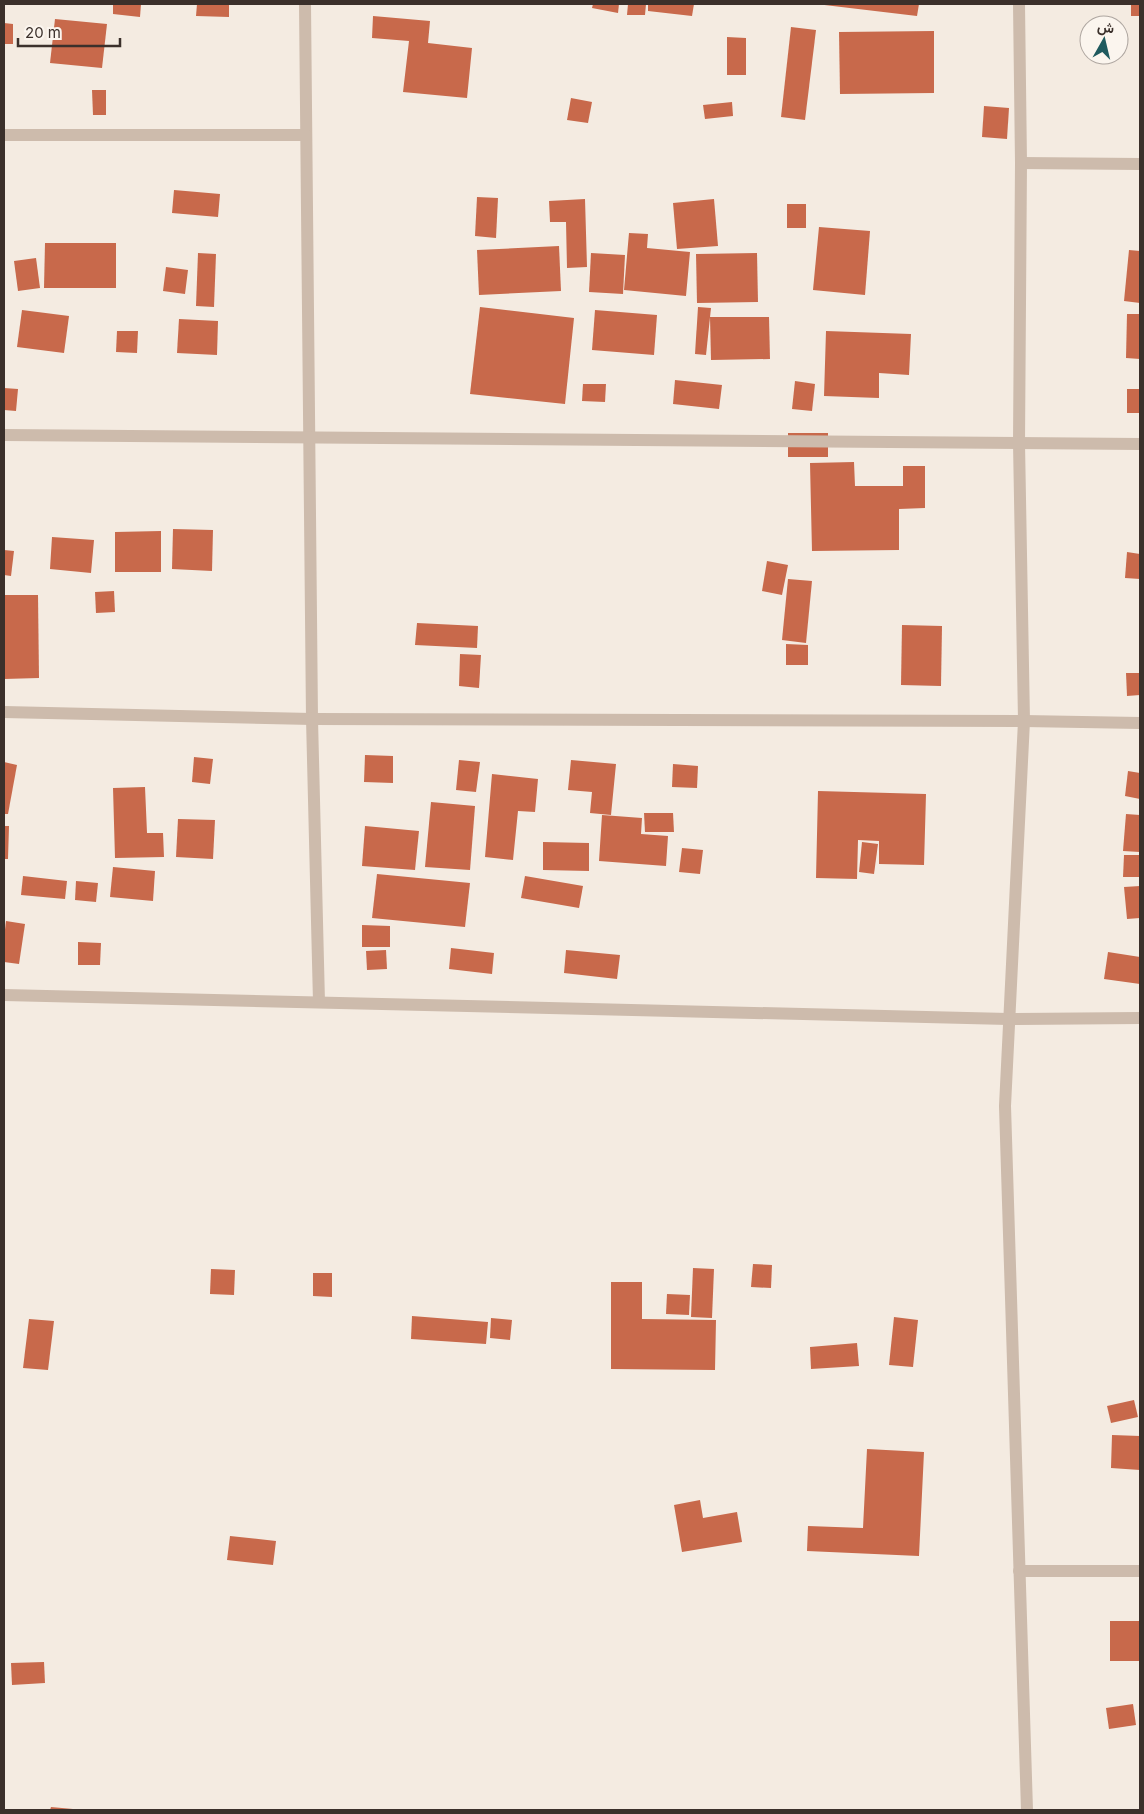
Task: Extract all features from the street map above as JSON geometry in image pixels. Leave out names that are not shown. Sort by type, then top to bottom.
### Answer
[{"type":"street","points":[[305,4],[312,719],[319,1002]]},
{"type":"street","points":[[1019,4],[1021,163],[1020,443],[1024,721],[1005,1106],[1027,1810]]},
{"type":"street","points":[[4,135],[306,135]]},
{"type":"street","points":[[1021,163],[1140,164]]},
{"type":"street","points":[[4,435],[1140,444]]},
{"type":"street","points":[[4,712],[312,719],[1140,723]]},
{"type":"street","points":[[4,994],[1008,1019],[1140,1018]]},
{"type":"street","points":[[1019,1571],[1140,1571]]},
{"type":"building","points":[[113,4],[141,4],[140,17],[113,14]]},
{"type":"building","points":[[197,4],[229,4],[229,17],[196,16]]},
{"type":"building","points":[[593,4],[619,4],[618,13],[592,8]]},
{"type":"building","points":[[628,4],[646,4],[645,15],[627,15]]},
{"type":"building","points":[[648,4],[694,4],[692,16],[648,11]]},
{"type":"building","points":[[816,4],[919,4],[917,16]]},
{"type":"building","points":[[1131,4],[1140,4],[1140,16],[1131,16]]},
{"type":"building","points":[[373,16],[430,21],[428,43],[472,48],[467,98],[403,92],[409,41],[372,38]]},
{"type":"building","points":[[55,19],[107,24],[102,68],[50,63]]},
{"type":"building","points":[[4,23],[13,24],[13,44],[4,44]]},
{"type":"building","points":[[791,27],[816,30],[805,120],[781,117]]},
{"type":"building","points":[[934,31],[934,93],[840,94],[839,32]]},
{"type":"building","points":[[727,37],[746,38],[746,75],[727,75]]},
{"type":"building","points":[[92,90],[106,90],[106,115],[93,115]]},
{"type":"building","points":[[571,98],[592,102],[588,123],[567,120]]},
{"type":"building","points":[[732,102],[733,116],[705,119],[703,105]]},
{"type":"building","points":[[984,106],[1009,108],[1007,139],[982,137]]},
{"type":"building","points":[[174,190],[220,194],[218,217],[172,213]]},
{"type":"building","points":[[477,197],[498,198],[496,238],[475,236]]},
{"type":"building","points":[[585,199],[587,267],[567,268],[566,222],[550,222],[549,201]]},
{"type":"building","points":[[714,199],[718,246],[677,249],[673,203]]},
{"type":"building","points":[[787,204],[806,204],[806,228],[787,228]]},
{"type":"building","points":[[819,227],[870,231],[865,295],[813,290]]},
{"type":"building","points":[[629,233],[648,234],[647,248],[690,252],[686,296],[624,290]]},
{"type":"building","points":[[45,243],[116,243],[116,288],[44,288]]},
{"type":"building","points":[[559,246],[561,291],[479,295],[477,250]]},
{"type":"building","points":[[1129,250],[1140,251],[1140,303],[1124,301]]},
{"type":"building","points":[[198,253],[216,254],[214,307],[196,306]]},
{"type":"building","points":[[591,253],[625,255],[623,294],[589,292]]},
{"type":"building","points":[[757,253],[758,302],[697,303],[696,254]]},
{"type":"building","points":[[36,258],[40,288],[18,291],[14,261]]},
{"type":"building","points":[[166,267],[188,270],[185,294],[163,291]]},
{"type":"building","points":[[480,307],[574,318],[565,404],[470,394]]},
{"type":"building","points":[[698,307],[711,308],[706,355],[695,354]]},
{"type":"building","points":[[22,310],[69,316],[64,353],[17,347]]},
{"type":"building","points":[[595,310],[657,315],[654,355],[592,350]]},
{"type":"building","points":[[1127,314],[1140,314],[1140,359],[1126,358]]},
{"type":"building","points":[[710,317],[769,317],[770,359],[711,360]]},
{"type":"building","points":[[179,319],[218,321],[217,355],[177,353]]},
{"type":"building","points":[[117,331],[138,331],[137,353],[116,352]]},
{"type":"building","points":[[826,331],[911,334],[909,375],[879,373],[879,398],[824,396]]},
{"type":"building","points":[[675,380],[722,385],[719,409],[673,404]]},
{"type":"building","points":[[795,381],[815,384],[812,411],[792,409]]},
{"type":"building","points":[[583,384],[606,384],[605,402],[582,401]]},
{"type":"building","points":[[4,388],[18,389],[16,411],[4,410]]},
{"type":"building","points":[[1127,389],[1140,389],[1140,413],[1127,413]]},
{"type":"building","points":[[788,433],[828,433],[828,457],[788,457]]},
{"type":"building","points":[[854,462],[855,486],[903,486],[903,466],[925,466],[925,508],[899,509],[899,550],[812,551],[810,463]]},
{"type":"building","points":[[173,529],[213,530],[212,571],[172,569]]},
{"type":"building","points":[[161,531],[161,572],[115,572],[115,532]]},
{"type":"building","points":[[52,537],[94,540],[91,573],[50,569]]},
{"type":"building","points":[[4,550],[14,551],[11,576],[4,575]]},
{"type":"building","points":[[1127,552],[1140,554],[1140,579],[1125,578]]},
{"type":"building","points":[[767,561],[788,565],[782,595],[762,591]]},
{"type":"building","points":[[788,579],[812,581],[806,643],[782,640]]},
{"type":"building","points":[[114,591],[115,612],[96,613],[95,592]]},
{"type":"building","points":[[4,595],[38,595],[39,678],[4,679]]},
{"type":"building","points":[[417,623],[478,626],[477,648],[415,645]]},
{"type":"building","points":[[902,625],[942,626],[941,686],[901,685]]},
{"type":"building","points":[[786,644],[808,645],[808,665],[786,665]]},
{"type":"building","points":[[460,654],[481,655],[479,688],[459,686]]},
{"type":"building","points":[[1126,673],[1140,673],[1140,695],[1127,696]]},
{"type":"building","points":[[365,755],[393,756],[393,783],[364,782]]},
{"type":"building","points":[[194,757],[213,759],[210,784],[192,782]]},
{"type":"building","points":[[459,760],[480,762],[476,792],[456,790]]},
{"type":"building","points":[[571,760],[616,764],[611,815],[590,813],[592,792],[568,790]]},
{"type":"building","points":[[4,762],[17,765],[8,814],[4,814]]},
{"type":"building","points":[[673,764],[698,766],[697,788],[672,787]]},
{"type":"building","points":[[1128,771],[1140,773],[1140,799],[1125,796]]},
{"type":"building","points":[[492,774],[538,779],[535,812],[518,811],[513,860],[485,857]]},
{"type":"building","points":[[145,787],[147,833],[163,833],[164,857],[115,858],[113,788]]},
{"type":"building","points":[[818,791],[926,794],[924,865],[879,864],[879,841],[858,840],[857,879],[816,878]]},
{"type":"building","points":[[431,802],[475,806],[470,870],[425,867]]},
{"type":"building","points":[[644,813],[673,813],[674,832],[645,832]]},
{"type":"building","points":[[1126,814],[1140,815],[1140,852],[1123,851]]},
{"type":"building","points":[[602,815],[642,818],[641,834],[668,836],[666,866],[599,861]]},
{"type":"building","points":[[178,819],[215,820],[213,859],[176,857]]},
{"type":"building","points":[[4,826],[9,826],[8,859],[4,859]]},
{"type":"building","points":[[365,826],[419,831],[415,870],[362,866]]},
{"type":"building","points":[[543,842],[589,843],[589,871],[543,870]]},
{"type":"building","points":[[862,842],[878,844],[874,874],[859,872]]},
{"type":"building","points":[[682,848],[703,850],[700,874],[679,872]]},
{"type":"building","points":[[1124,855],[1140,855],[1140,877],[1123,877]]},
{"type":"building","points":[[113,867],[155,871],[153,901],[110,897]]},
{"type":"building","points":[[377,874],[470,883],[465,927],[372,918]]},
{"type":"building","points":[[23,876],[67,881],[65,899],[21,895]]},
{"type":"building","points":[[525,876],[583,886],[579,908],[521,898]]},
{"type":"building","points":[[76,881],[98,883],[96,902],[75,900]]},
{"type":"building","points":[[1140,886],[1140,918],[1127,919],[1124,887]]},
{"type":"building","points":[[6,921],[25,924],[19,964],[4,962]]},
{"type":"building","points":[[362,925],[390,926],[390,947],[362,947]]},
{"type":"building","points":[[78,942],[101,943],[100,965],[78,965]]},
{"type":"building","points":[[451,948],[494,953],[492,974],[449,969]]},
{"type":"building","points":[[386,950],[387,969],[367,970],[366,951]]},
{"type":"building","points":[[566,950],[620,955],[617,979],[564,973]]},
{"type":"building","points":[[1108,952],[1140,957],[1140,984],[1104,979]]},
{"type":"building","points":[[753,1264],[772,1265],[771,1288],[751,1287]]},
{"type":"building","points":[[693,1268],[714,1269],[712,1318],[691,1317]]},
{"type":"building","points":[[211,1269],[235,1270],[234,1295],[210,1294]]},
{"type":"building","points":[[313,1273],[332,1273],[332,1297],[313,1296]]},
{"type":"building","points":[[611,1282],[642,1282],[642,1319],[716,1320],[715,1370],[611,1369]]},
{"type":"building","points":[[667,1294],[690,1295],[689,1315],[666,1314]]},
{"type":"building","points":[[412,1316],[488,1322],[486,1344],[411,1339]]},
{"type":"building","points":[[894,1317],[918,1320],[913,1367],[889,1365]]},
{"type":"building","points":[[491,1318],[512,1320],[510,1340],[490,1338]]},
{"type":"building","points":[[29,1319],[54,1321],[48,1370],[23,1368]]},
{"type":"building","points":[[857,1343],[859,1366],[811,1369],[810,1347]]},
{"type":"building","points":[[1134,1400],[1138,1417],[1111,1423],[1107,1406]]},
{"type":"building","points":[[1112,1435],[1140,1436],[1140,1470],[1111,1468]]},
{"type":"building","points":[[867,1449],[924,1452],[919,1556],[807,1551],[808,1526],[863,1528]]},
{"type":"building","points":[[700,1500],[703,1518],[737,1512],[742,1542],[682,1552],[674,1505]]},
{"type":"building","points":[[230,1536],[276,1541],[273,1565],[227,1560]]},
{"type":"building","points":[[1110,1621],[1140,1621],[1140,1661],[1110,1661]]},
{"type":"building","points":[[44,1662],[45,1683],[12,1685],[11,1663]]},
{"type":"building","points":[[1133,1704],[1136,1725],[1109,1729],[1106,1708]]},
{"type":"building","points":[[51,1807],[73,1809],[73,1810],[50,1810]]}]
